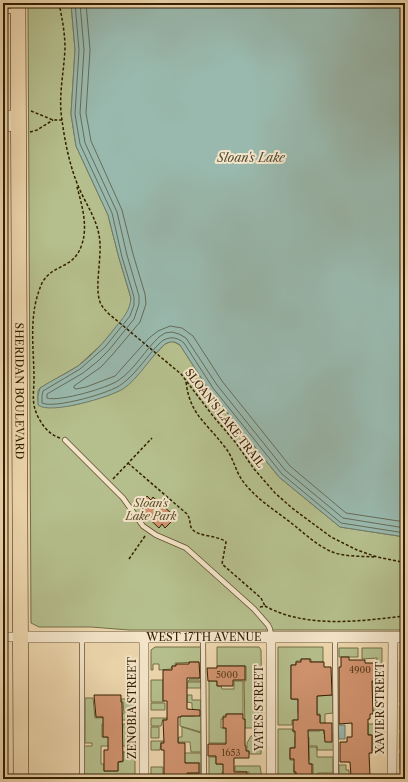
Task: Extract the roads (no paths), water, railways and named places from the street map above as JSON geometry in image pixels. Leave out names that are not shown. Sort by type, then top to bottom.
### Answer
[{"type":"main road","name":"SHERIDAN BOULEVARD","points":[[13,8],[25,121],[20,637],[21,779]]},
{"type":"street","points":[[3,116],[25,121]]},
{"type":"street","points":[[3,126],[25,121]]},
{"type":"street","name":"WEST 17TH AVENUE","points":[[3,637],[405,638]]},
{"type":"street","name":"ZENOBIA STREET","points":[[144,637],[144,779]]},
{"type":"street","name":"YATES STREET","points":[[271,637],[271,779]]},
{"type":"street","name":"XAVIER STREET","points":[[392,779],[393,637]]},
{"type":"lane","points":[[66,440],[123,498],[143,526],[148,530],[186,548],[254,609],[268,625],[271,637]]},
{"type":"lane","points":[[82,637],[82,779]]},
{"type":"lane","points":[[203,637],[204,779]]},
{"type":"lane","points":[[335,637],[336,779]]},
{"type":"water","name":"Sloan's Lake","points":[[71,3],[405,3],[405,537],[340,527],[279,477],[209,390],[180,345],[175,342],[165,344],[129,385],[123,389],[80,404],[55,408],[45,408],[38,405],[40,388],[78,366],[93,353],[128,311],[131,298],[108,215],[76,146],[71,114],[75,50]]},
{"type":"water","points":[[338,725],[345,725],[345,739],[339,739]]},
{"type":"park label","name":"Sloan's Lake Park","points":[[151,509]]}]
